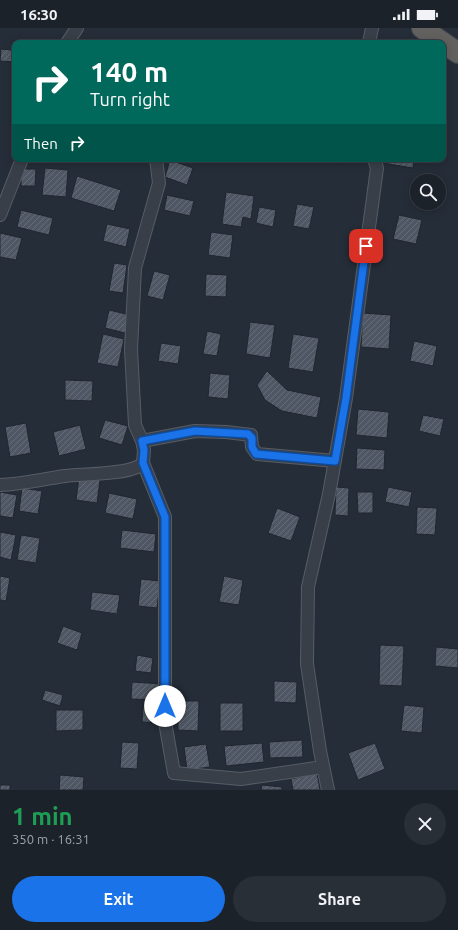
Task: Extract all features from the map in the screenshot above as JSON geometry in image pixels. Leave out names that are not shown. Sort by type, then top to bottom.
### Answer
[{"type":"highway","points":[[422,28],[439,40]]},
{"type":"highway","points":[[445,28],[458,37]]},
{"type":"highway","points":[[446,45],[458,53]]},
{"type":"street","points":[[70,40],[77,28]]},
{"type":"street","points":[[370,40],[372,28]]},
{"type":"street","points":[[0,215],[21,162]]},
{"type":"street","points":[[156,162],[158,182],[135,268],[131,349],[135,425],[144,450],[143,463],[165,517],[165,722],[174,773],[241,779],[323,767]]},
{"type":"street","points":[[328,790],[307,664],[308,587],[335,461],[346,398],[377,168],[375,162]]},
{"type":"street","points":[[142,441],[195,431],[244,434],[251,435],[252,447],[256,454],[335,461]]},
{"type":"street","points":[[0,485],[27,483],[64,476],[119,471],[139,466],[143,463]]},
{"type":"building","points":[[1,49],[12,50],[12,62],[0,61]]},
{"type":"building","points":[[169,162],[176,162],[193,168],[187,185],[165,177]]},
{"type":"building","points":[[388,162],[414,162],[413,168],[388,164]]},
{"type":"building","points":[[45,168],[68,170],[66,197],[42,195]]},
{"type":"building","points":[[21,169],[36,169],[35,186],[21,186]]},
{"type":"building","points":[[77,176],[121,190],[114,211],[71,198]]},
{"type":"building","points":[[226,192],[254,196],[251,219],[243,217],[241,227],[222,224]]},
{"type":"building","points":[[167,195],[194,201],[190,216],[164,210]]},
{"type":"building","points":[[297,204],[314,207],[309,229],[293,226]]},
{"type":"building","points":[[259,207],[276,210],[273,227],[256,223]]},
{"type":"building","points":[[21,210],[53,218],[49,235],[17,227]]},
{"type":"building","points":[[399,215],[422,220],[416,244],[393,239]]},
{"type":"building","points":[[107,224],[130,229],[126,247],[103,241]]},
{"type":"building","points":[[211,232],[233,235],[230,258],[208,255]]},
{"type":"building","points":[[0,233],[22,238],[16,260],[0,257]]},
{"type":"building","points":[[114,263],[127,265],[123,293],[109,291]]},
{"type":"building","points":[[154,271],[170,275],[163,300],[147,296]]},
{"type":"building","points":[[206,274],[227,275],[226,297],[205,296]]},
{"type":"building","points":[[109,310],[130,315],[125,333],[105,328]]},
{"type":"building","points":[[363,313],[391,315],[389,349],[361,347]]},
{"type":"building","points":[[250,322],[275,325],[270,358],[246,354]]},
{"type":"building","points":[[207,331],[221,334],[217,356],[203,354]]},
{"type":"building","points":[[103,334],[124,339],[118,367],[97,363]]},
{"type":"building","points":[[293,334],[319,338],[313,372],[288,368]]},
{"type":"building","points":[[414,341],[437,346],[433,366],[410,361]]},
{"type":"building","points":[[161,343],[181,346],[178,364],[158,361]]},
{"type":"building","points":[[267,371],[287,390],[321,397],[317,418],[282,411],[265,400],[257,385]]},
{"type":"building","points":[[210,373],[230,375],[228,399],[208,397]]},
{"type":"building","points":[[65,380],[93,381],[92,401],[65,400]]},
{"type":"building","points":[[358,409],[389,412],[387,438],[356,435]]},
{"type":"building","points":[[423,415],[444,419],[440,436],[419,431]]},
{"type":"building","points":[[105,420],[128,426],[122,445],[99,438]]},
{"type":"building","points":[[26,423],[31,453],[10,457],[5,427]]},
{"type":"building","points":[[80,425],[86,449],[59,456],[53,432]]},
{"type":"building","points":[[357,448],[385,450],[384,470],[356,469]]},
{"type":"building","points":[[79,477],[100,480],[97,503],[76,500]]},
{"type":"building","points":[[336,487],[349,488],[348,516],[335,515]]},
{"type":"building","points":[[388,487],[412,492],[409,507],[385,502]]},
{"type":"building","points":[[22,488],[42,491],[38,514],[19,511]]},
{"type":"building","points":[[0,492],[17,495],[13,518],[0,516]]},
{"type":"building","points":[[357,492],[373,492],[373,513],[358,513]]},
{"type":"building","points":[[109,493],[137,499],[133,519],[105,513]]},
{"type":"building","points":[[417,507],[437,508],[435,535],[416,534]]},
{"type":"building","points":[[277,508],[300,517],[291,541],[268,533]]},
{"type":"building","points":[[122,530],[156,534],[154,552],[120,548]]},
{"type":"building","points":[[0,532],[16,535],[11,560],[0,557]]},
{"type":"building","points":[[21,535],[40,538],[36,563],[17,560]]},
{"type":"building","points":[[0,576],[10,578],[6,601],[0,600]]},
{"type":"building","points":[[224,576],[243,580],[239,605],[219,602]]},
{"type":"building","points":[[141,579],[160,581],[157,608],[138,606]]},
{"type":"building","points":[[92,592],[120,595],[117,614],[90,610]]},
{"type":"building","points":[[63,626],[82,633],[77,650],[57,643]]},
{"type":"building","points":[[380,645],[404,646],[402,686],[379,685]]},
{"type":"building","points":[[436,647],[458,649],[458,668],[435,666]]},
{"type":"building","points":[[137,655],[153,658],[151,673],[135,671]]},
{"type":"building","points":[[274,681],[297,682],[296,703],[274,702]]},
{"type":"building","points":[[132,682],[163,684],[162,700],[131,699]]},
{"type":"building","points":[[45,690],[63,695],[60,706],[42,700]]},
{"type":"building","points":[[178,701],[199,701],[198,731],[178,730]]},
{"type":"building","points":[[220,703],[243,703],[243,731],[220,731]]},
{"type":"building","points":[[404,705],[424,707],[422,733],[401,731]]},
{"type":"building","points":[[143,707],[163,708],[163,723],[142,722]]},
{"type":"building","points":[[56,710],[83,710],[83,730],[56,731]]},
{"type":"building","points":[[302,740],[303,757],[270,758],[269,742]]},
{"type":"building","points":[[122,742],[139,743],[137,769],[120,768]]},
{"type":"building","points":[[262,743],[264,762],[226,766],[224,746]]},
{"type":"building","points":[[375,743],[385,769],[358,780],[348,753]]},
{"type":"building","points":[[206,744],[210,767],[187,770],[184,747]]},
{"type":"building","points":[[317,773],[320,790],[293,790],[291,779]]},
{"type":"building","points":[[60,775],[84,777],[83,790],[59,790]]},
{"type":"building","points":[[0,785],[10,785],[10,790],[0,790]]},
{"type":"building","points":[[262,785],[282,787],[282,790],[261,790]]},
{"type":"route","points":[[165,706],[165,517],[143,463],[144,450],[142,441],[145,439],[157,439],[195,431],[248,434],[251,435],[252,447],[256,454],[309,460],[335,461],[346,398],[366,246]]}]
